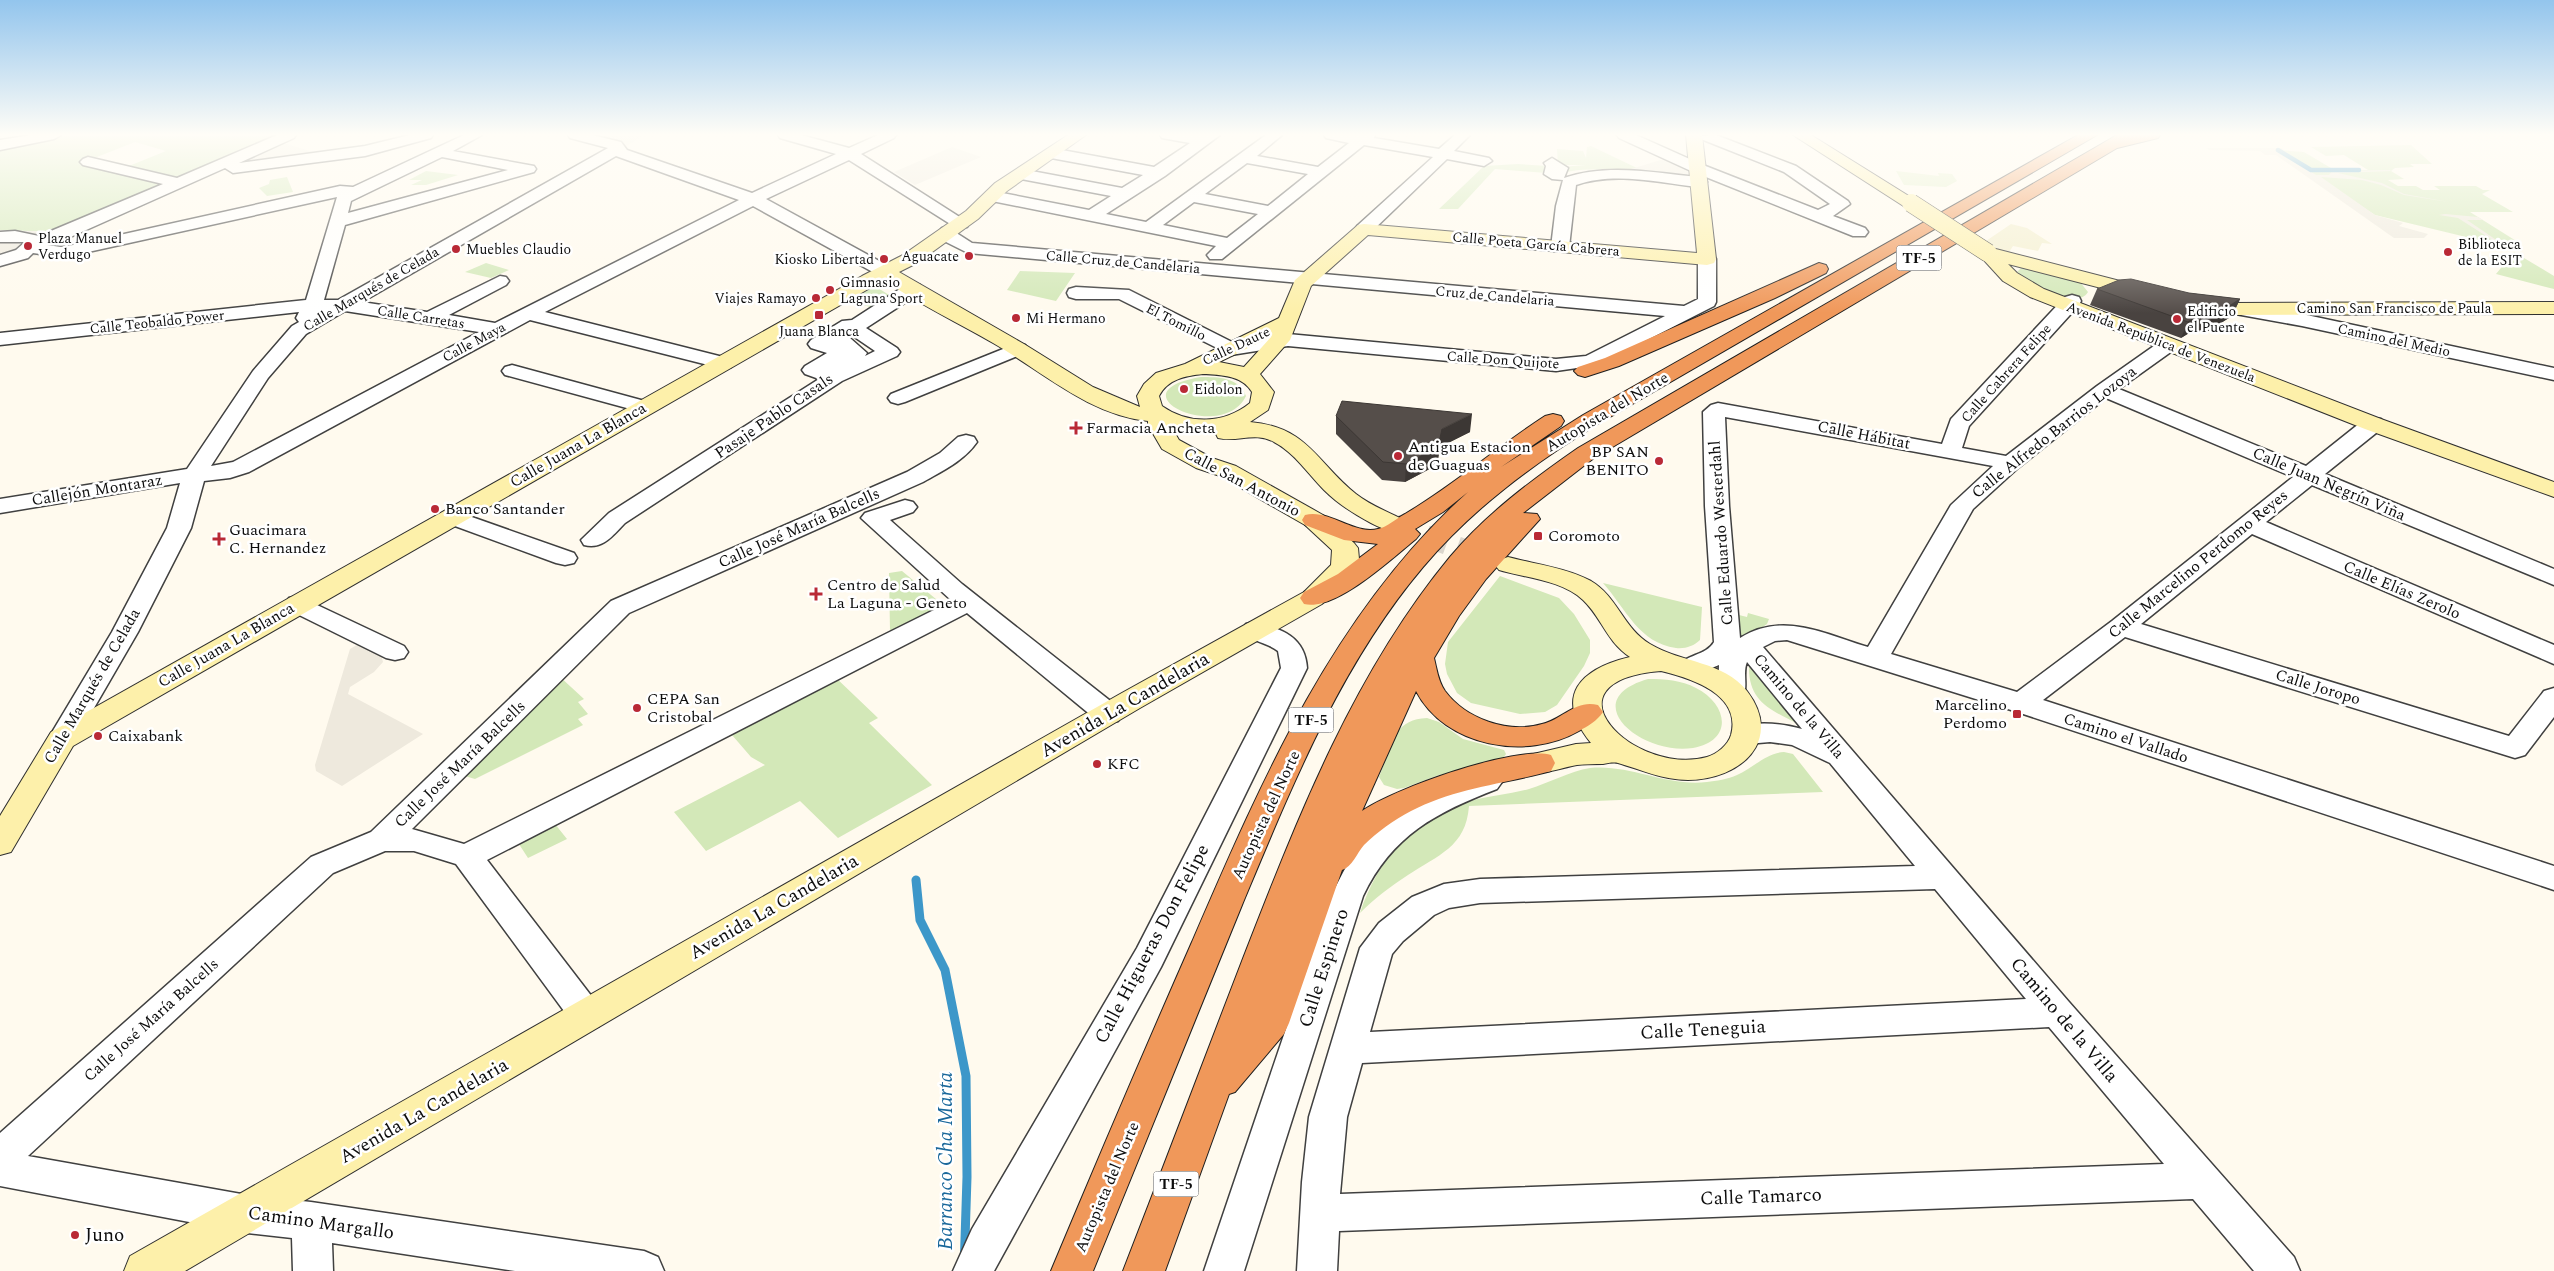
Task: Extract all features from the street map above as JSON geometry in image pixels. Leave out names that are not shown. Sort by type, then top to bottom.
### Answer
[{"type":"highway","name":"Autopista del Norte","points":[[1072,1271],[1254,836],[1326,688],[1377,607],[1402,574],[1454,518],[1482,494],[1551,444],[1749,328],[1985,194]]},
{"type":"highway","name":"Autopista del Norte","points":[[1144,1271],[1209,1096],[1346,743],[1377,682],[1410,626],[1466,555],[1491,528],[1546,481],[1586,453],[1722,371],[2026,194]]},
{"type":"highway","points":[[1585,372],[1768,294],[1834,261],[1901,242]]},
{"type":"highway","points":[[1314,520],[1353,535],[1384,537],[1434,507],[1510,449],[1599,394],[1749,328]]},
{"type":"highway","points":[[1209,1096],[1271,1023],[1345,814],[1407,679],[1447,613],[1477,574],[1533,515],[1601,463],[1699,401],[1722,371]]},
{"type":"highway","points":[[1312,598],[1346,580],[1383,553],[1423,521],[1434,507]]},
{"type":"highway","points":[[1420,659],[1421,675],[1428,691],[1446,711],[1473,728],[1508,736],[1539,736],[1561,729],[1588,712]]},
{"type":"highway","points":[[1322,880],[1340,852],[1367,825],[1399,803],[1453,782],[1540,763]]},
{"type":"street","points":[[0,262],[22,254],[33,245],[153,194]]},
{"type":"street","points":[[33,245],[61,252],[79,250],[335,194]]},
{"type":"street","points":[[299,330],[313,305],[345,194]]},
{"type":"street","points":[[339,221],[436,194]]},
{"type":"street","name":"Calle Marqués de Celada","points":[[179,528],[194,475],[260,375],[299,330],[536,194]]},
{"type":"street","name":"Calle San Antonio","points":[[739,194],[753,199],[886,272],[912,289],[1018,349],[1065,381],[1074,390],[1204,463],[1221,464],[1314,520]]},
{"type":"street","name":"Calle Maya","points":[[194,475],[230,471],[498,329],[763,194]]},
{"type":"street","name":"Calle Cruz de Candelaria","points":[[908,194],[955,227],[952,238],[968,248],[1305,280]]},
{"type":"street","points":[[1093,215],[1126,194]]},
{"type":"street","points":[[1200,269],[1292,194]]},
{"type":"street","name":"Calle Daute","points":[[1247,376],[1280,340],[1305,280],[1402,194]]},
{"type":"street","points":[[1560,246],[1566,194]]},
{"type":"street","points":[[1701,194],[1707,260]]},
{"type":"street","points":[[1764,194],[1859,232]]},
{"type":"street","points":[[1820,216],[1842,204],[1828,194]]},
{"type":"street","name":"Avenida República de Venezuela","points":[[1896,194],[1988,253],[2004,271],[2022,286],[2076,300],[2100,319],[2373,424],[2554,490]]},
{"type":"street","points":[[992,196],[1230,244]]},
{"type":"street","name":"Calle Juana La Blanca","points":[[62,739],[910,258],[955,227],[992,196]]},
{"type":"street","points":[[1150,227],[1191,196],[1271,211]]},
{"type":"street","name":"Calle Poeta García Cabrera","points":[[1364,229],[1707,260]]},
{"type":"street","points":[[0,237],[26,236],[32,238],[33,245]]},
{"type":"street","points":[[1988,253],[2169,299]]},
{"type":"street","name":"Calle Don Quijote","points":[[1231,349],[1280,340],[1520,363],[1574,364],[1591,361],[1707,302],[1707,260]]},
{"type":"street","points":[[1122,294],[1139,264]]},
{"type":"street","points":[[2004,271],[2015,266],[2031,264]]},
{"type":"street","points":[[2071,274],[2088,283],[2076,300]]},
{"type":"street","name":"Cruz de Candelaria","points":[[1305,280],[1685,312]]},
{"type":"street","points":[[430,318],[500,282]]},
{"type":"street","name":"Pasaje Pablo Casals","points":[[594,540],[617,518],[834,378],[857,353],[837,338],[912,289]]},
{"type":"street","points":[[2076,300],[2119,292],[2169,299]]},
{"type":"street","name":"El Tomillo","points":[[1076,293],[1122,294],[1231,349]]},
{"type":"street","name":"Camino San Francisco de Paula","points":[[2169,299],[2234,309],[2299,314],[2554,308]]},
{"type":"street","points":[[2076,300],[2100,319]]},
{"type":"street","name":"Calle Cabrera Felipe","points":[[1950,452],[1959,424],[2076,300]]},
{"type":"street","name":"Calle Carretas","points":[[313,305],[343,305],[498,329]]},
{"type":"street","name":"Calle Teobaldo Power","points":[[0,339],[313,305]]},
{"type":"street","points":[[530,314],[724,363]]},
{"type":"street","name":"Camino del Medio","points":[[2299,314],[2554,374]]},
{"type":"street","name":"Calle Daute","points":[[1156,383],[1288,321]]},
{"type":"street","points":[[834,378],[890,352],[854,328]]},
{"type":"street","name":"Calle Don Quijote","points":[[1311,342],[1342,350],[1525,373],[1558,374],[1585,372]]},
{"type":"street","name":"Calle Alfredo Barrios Lozoya","points":[[1875,659],[1962,505],[2010,463],[2104,390],[2168,345]]},
{"type":"street","points":[[898,398],[1018,349]]},
{"type":"street","name":"Calle San Antonio","points":[[1018,349],[1039,356],[1108,393],[1130,393],[1156,383]]},
{"type":"street","points":[[1184,370],[1222,369],[1247,376],[1260,386],[1263,392],[1260,405],[1248,416],[1205,437],[1202,447],[1221,464]]},
{"type":"street","points":[[512,371],[646,407]]},
{"type":"street","name":"Calle San Antonio","points":[[1065,381],[1080,386],[1107,402],[1145,416],[1160,416],[1158,425],[1170,444]]},
{"type":"street","points":[[1156,383],[1148,396],[1148,402],[1160,416],[1186,424],[1263,429],[1289,439],[1304,452],[1348,499],[1395,525]]},
{"type":"street","name":"Calle Juan Negrín Viña","points":[[2104,390],[2554,578]]},
{"type":"street","points":[[1260,405],[1298,436],[1304,452]]},
{"type":"street","name":"Calle Hábitat","points":[[1718,409],[2010,463]]},
{"type":"street","name":"Calle Eduardo Westerdahl","points":[[1690,668],[1720,654],[1727,642],[1717,506],[1714,412],[1718,409]]},
{"type":"street","name":"Calle Marcelino Perdomo Reyes","points":[[2021,703],[2121,627],[2373,424]]},
{"type":"street","name":"Calle José María Balcells","points":[[0,1157],[322,865],[382,840],[620,607],[915,477],[948,458],[966,442]]},
{"type":"street","name":"Calle Marqués de Celada","points":[[0,843],[125,632],[179,528],[210,489],[230,471]]},
{"type":"street","name":"Callejón Montaraz","points":[[0,506],[194,475]]},
{"type":"street","points":[[905,507],[873,518],[961,596],[1108,714]]},
{"type":"street","points":[[452,517],[565,558]]},
{"type":"street","name":"Avenida La Candelaria","points":[[145,1271],[247,1214],[1108,714],[1312,598],[1343,568],[1346,559],[1345,548],[1314,520]]},
{"type":"street","name":"Calle Elías Zerolo","points":[[2250,524],[2554,655]]},
{"type":"street","points":[[1609,671],[1608,644],[1600,626],[1578,598],[1516,568],[1544,573],[1592,594],[1631,644],[1660,662]]},
{"type":"street","points":[[467,856],[961,596]]},
{"type":"street","points":[[298,604],[395,652]]},
{"type":"street","name":"Calle Joropo","points":[[2121,627],[2515,748],[2554,697]]},
{"type":"street","name":"Calle Higueras Don Felipe","points":[[973,1271],[986,1243],[1149,957],[1294,668],[1294,654],[1288,644],[1255,630]]},
{"type":"street","name":"Camino el Vallado","points":[[1732,692],[1730,676],[1733,663],[1748,646],[1769,633],[1789,632],[2021,703],[2554,878]]},
{"type":"street","name":"Camino de la Villa","points":[[1748,646],[2057,1012],[2280,1271]]},
{"type":"street","points":[[1660,662],[1690,668],[1719,682],[1732,692],[1744,707],[1749,722],[1747,734],[1740,750],[1726,760],[1707,767],[1684,769],[1660,766],[1637,760],[1621,752],[1597,732],[1588,712],[1587,700],[1590,688],[1609,671],[1628,664],[1660,662]]},
{"type":"street","name":"Camino de la Villa","points":[[1747,734],[1765,731],[1814,742],[1850,767]]},
{"type":"street","points":[[1540,763],[1576,755],[1621,752]]},
{"type":"street","name":"Calle Espinero","points":[[1224,1271],[1347,896],[1363,864],[1392,832],[1423,808],[1457,792],[1540,763]]},
{"type":"street","points":[[382,840],[414,840],[467,856],[587,1016]]},
{"type":"street","points":[[1317,1271],[1321,1182],[1328,1117],[1350,1048],[1377,948],[1391,932],[1423,906],[1444,896],[1480,891],[1943,877]]},
{"type":"street","name":"Calle Teneguia","points":[[1350,1048],[2057,1012]]},
{"type":"street","name":"Camino Margallo","points":[[0,1168],[247,1214],[311,1221],[644,1271]]},
{"type":"street","name":"Calle Tamarco","points":[[1320,1213],[2202,1181]]},
{"type":"street","points":[[311,1221],[312,1271]]},
{"type":"shaded area","points":[[2332,194],[2346,194],[2375,215],[2403,223],[2399,226],[2428,234],[2424,238],[2394,238]]},
{"type":"shaded area","points":[[2402,194],[2449,202],[2404,195]]},
{"type":"shaded area","points":[[2439,215],[2478,217],[2483,220],[2467,220],[2511,250],[2458,218]]},
{"type":"shaded area","points":[[2011,224],[2027,228],[2052,244],[2042,243],[2038,251],[2013,246],[2009,252],[2011,255],[2004,253],[1986,241]]},
{"type":"shaded area","name":"Plaza Manuel Verdugo","points":[[0,230],[76,233],[45,254],[18,259],[0,267]]},
{"type":"shaded area","points":[[360,643],[380,650],[383,662],[374,672],[350,687],[348,694],[423,734],[342,786],[316,771],[315,765],[350,649]]},
{"type":"green space","points":[[0,194],[141,194],[56,232],[0,230]]},
{"type":"green space","points":[[1454,194],[1472,194],[1458,209],[1439,209]]},
{"type":"green space","points":[[2344,194],[2483,194],[2513,212],[2470,212],[2521,244],[2512,245],[2520,250],[2375,215]]},
{"type":"green space","points":[[2514,252],[2554,276],[2554,289],[2496,274]]},
{"type":"green space","points":[[486,263],[509,270],[491,278],[465,272]]},
{"type":"green space","points":[[2021,268],[2080,282],[2088,292],[2082,297],[2074,299],[2064,298],[2019,275],[2017,272]]},
{"type":"green space","points":[[1020,271],[1075,273],[1056,301],[1007,290]]},
{"type":"green space","points":[[878,288],[897,300],[881,310],[849,301],[870,289]]},
{"type":"green space","points":[[1201,377],[1227,379],[1238,385],[1246,396],[1233,410],[1216,416],[1197,415],[1180,410],[1169,403],[1166,393],[1176,384]]},
{"type":"green space","points":[[902,571],[948,609],[895,635],[890,631],[889,573]]},
{"type":"green space","points":[[1500,576],[1559,598],[1574,614],[1590,640],[1590,653],[1584,666],[1557,705],[1545,712],[1520,714],[1471,703],[1457,693],[1447,674],[1445,664],[1448,642]]},
{"type":"green space","points":[[1603,583],[1702,607],[1700,640],[1686,647],[1676,648],[1663,645],[1652,639],[1634,623]]},
{"type":"green space","points":[[1748,613],[1769,619],[1767,624],[1737,645],[1735,614],[1747,617]]},
{"type":"green space","points":[[1749,665],[1798,724],[1769,708],[1756,696],[1752,687]]},
{"type":"green space","points":[[558,675],[584,699],[578,702],[588,714],[578,719],[583,725],[475,779],[458,774]]},
{"type":"green space","points":[[833,675],[878,718],[869,723],[932,785],[838,838],[800,801],[706,851],[674,812],[765,765],[751,757],[732,735],[555,824],[567,839],[528,858],[515,838]]},
{"type":"green space","points":[[1648,679],[1685,683],[1707,695],[1715,703],[1722,721],[1720,730],[1715,738],[1706,744],[1693,748],[1673,748],[1654,744],[1637,735],[1624,724],[1616,712],[1617,700],[1627,688]]},
{"type":"green space","points":[[1427,718],[1439,722],[1463,739],[1504,750],[1506,754],[1501,761],[1439,775],[1404,788],[1397,789],[1384,785],[1379,777],[1394,737],[1406,724]]},
{"type":"green space","points":[[1784,752],[1793,754],[1823,792],[1469,806],[1467,820],[1462,831],[1449,848],[1389,888],[1360,913],[1377,875],[1400,843],[1431,818],[1450,808],[1470,801],[1529,789],[1590,768],[1620,769],[1663,779],[1692,783],[1707,782],[1730,778],[1771,755]]},
{"type":"building","points":[[2131,279],[2189,293],[2240,299],[2212,317],[2201,313],[2188,322],[2097,289],[2119,280]]},
{"type":"building","points":[[1342,401],[1472,414],[1442,429],[1438,447],[1406,464],[1383,462],[1336,416]]},
{"type":"waterway","name":"Barranco Cha Marta","points":[[916,880],[920,920],[945,970],[966,1076],[967,1177],[964,1271]]},
{"type":"tunnel","points":[[1395,525],[1492,560]]},
{"type":"place","name":"Plaza Manuel Verdugo","points":[[28,246]]},
{"type":"place","name":"Muebles Claudio","points":[[456,249]]},
{"type":"place","name":"Biblioteca de la ESIT","points":[[2448,252]]},
{"type":"place","name":"Aguacate","points":[[969,256]]},
{"type":"place","name":"Kiosko Libertad","points":[[884,259]]},
{"type":"place","name":"Gimnasio Laguna Sport","points":[[830,290]]},
{"type":"place","name":"Viajes Ramayo","points":[[816,298]]},
{"type":"place","name":"Juana Blanca","points":[[819,315]]},
{"type":"place","name":"Mi Hermano","points":[[1016,318]]},
{"type":"place","name":"Edificio el Puente","points":[[2177,319]]},
{"type":"place","name":"Eidolon","points":[[1184,389]]},
{"type":"place","name":"Farmacia Ancheta","points":[[1076,428]]},
{"type":"place","name":"Antigua Estacion de Guaguas","points":[[1398,456]]},
{"type":"place","name":"BP SAN BENITO","points":[[1659,461]]},
{"type":"place","name":"Banco Santander","points":[[435,509]]},
{"type":"place","name":"Coromoto","points":[[1538,536]]},
{"type":"place","name":"Guacimara C. Hernandez","points":[[219,539]]},
{"type":"place","name":"Centro de Salud La Laguna - Geneto","points":[[816,594]]},
{"type":"place","name":"CEPA San Cristobal","points":[[637,708]]},
{"type":"place","name":"Marcelino Perdomo","points":[[2017,714]]},
{"type":"place","name":"Caixabank","points":[[98,736]]},
{"type":"place","name":"KFC","points":[[1097,764]]},
{"type":"place","name":"Juno","points":[[75,1235]]}]
